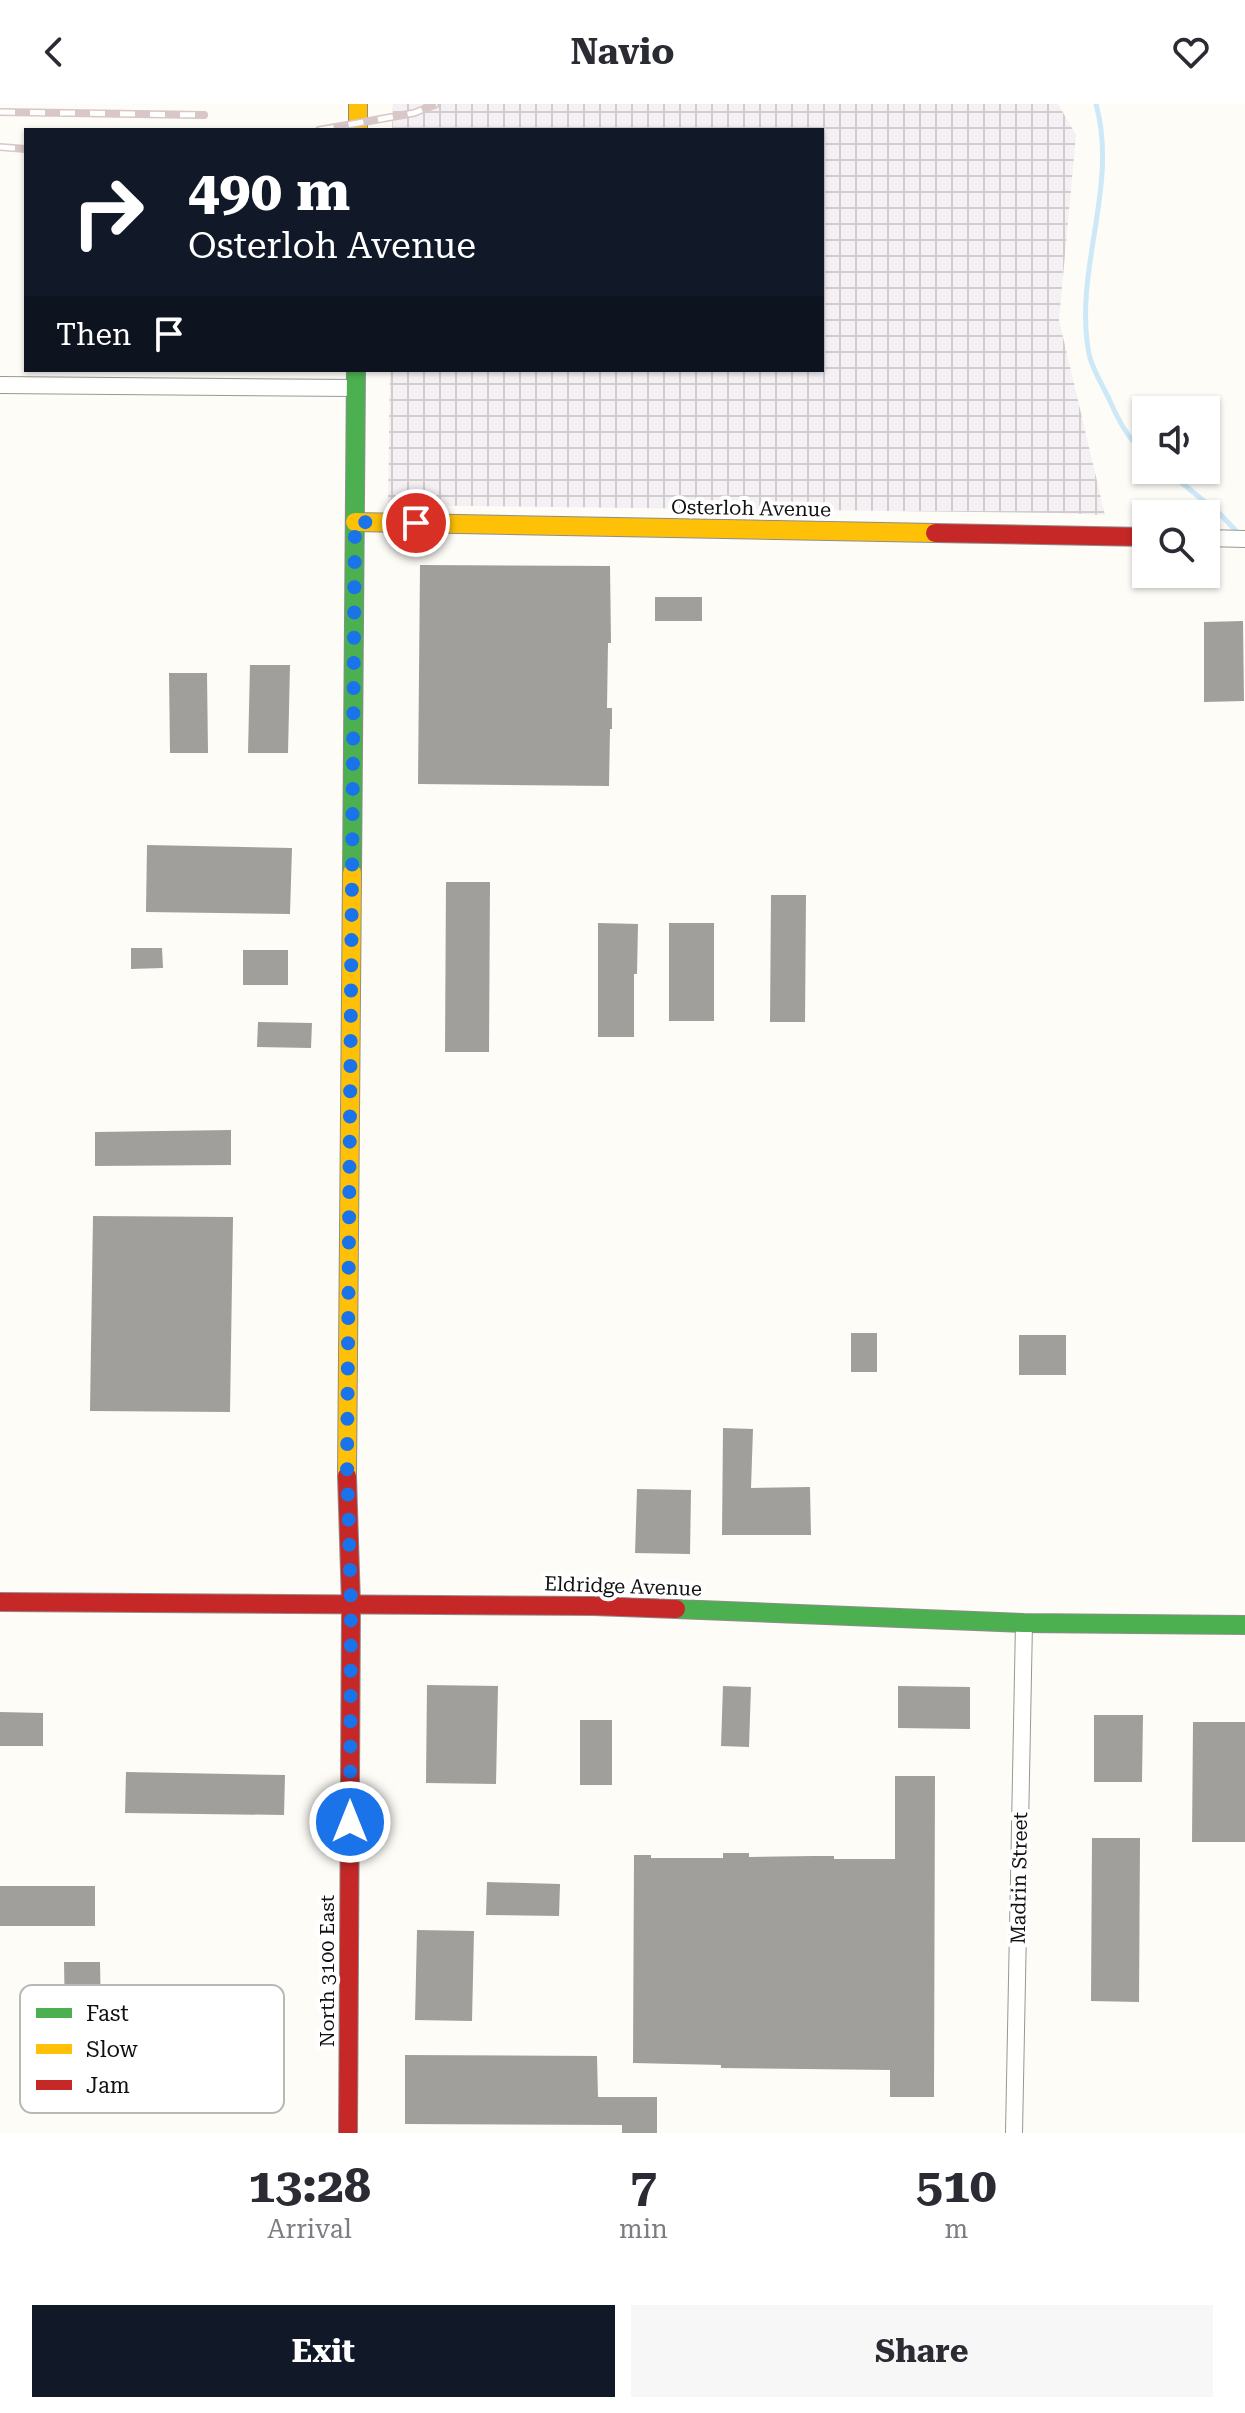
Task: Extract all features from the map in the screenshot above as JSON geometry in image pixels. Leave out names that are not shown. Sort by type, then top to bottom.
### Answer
[{"type":"street","points":[[358,104],[358,128]]},
{"type":"street","points":[[0,385],[356,379]]},
{"type":"street","name":"North 3100 East","points":[[348,2133],[351,1604],[347,1466],[356,379]]},
{"type":"street","name":"Osterloh Avenue","points":[[355,522],[1132,537]]},
{"type":"street","points":[[1220,538],[1245,539]]},
{"type":"street","name":"Eldridge Avenue","points":[[0,1602],[608,1607],[1024,1623],[1245,1625]]},
{"type":"street","name":"Madrin Street","points":[[1014,2133],[1024,1623]]},
{"type":"shaded area","points":[[393,104],[1058,104],[1076,135],[1059,320],[1105,515],[388,505],[390,372],[824,372],[824,128],[392,128]]},
{"type":"building","points":[[420,565],[610,566],[611,643],[608,643],[607,708],[612,708],[612,729],[609,786],[418,784]]},
{"type":"building","points":[[655,597],[702,597],[702,621],[655,621]]},
{"type":"building","points":[[1243,621],[1244,701],[1204,702],[1204,622]]},
{"type":"building","points":[[250,665],[290,665],[288,753],[248,753]]},
{"type":"building","points":[[169,673],[207,673],[208,753],[170,753]]},
{"type":"building","points":[[147,845],[292,848],[290,914],[146,912]]},
{"type":"building","points":[[446,882],[490,882],[489,1052],[445,1052]]},
{"type":"building","points":[[771,895],[806,895],[805,1022],[770,1022]]},
{"type":"building","points":[[598,923],[638,924],[634,1037],[598,1037]]},
{"type":"building","points":[[669,923],[714,923],[714,1021],[669,1021]]},
{"type":"building","points":[[131,948],[162,948],[163,968],[131,969]]},
{"type":"building","points":[[243,950],[288,950],[288,985],[243,985]]},
{"type":"building","points":[[258,1022],[312,1023],[311,1048],[257,1047]]},
{"type":"building","points":[[231,1130],[231,1165],[95,1166],[95,1132]]},
{"type":"building","points":[[93,1216],[233,1217],[230,1412],[90,1411]]},
{"type":"building","points":[[851,1333],[877,1333],[877,1372],[851,1372]]},
{"type":"building","points":[[1019,1335],[1066,1335],[1066,1375],[1019,1375]]},
{"type":"building","points":[[723,1428],[753,1429],[751,1488],[810,1487],[811,1535],[722,1535]]},
{"type":"building","points":[[637,1489],[691,1490],[690,1554],[635,1553]]},
{"type":"building","points":[[427,1685],[498,1686],[496,1784],[426,1783]]},
{"type":"building","points":[[723,1686],[751,1687],[749,1747],[721,1746]]},
{"type":"building","points":[[898,1686],[970,1687],[970,1729],[898,1728]]},
{"type":"building","points":[[0,1712],[43,1713],[43,1746],[0,1746]]},
{"type":"building","points":[[1094,1715],[1143,1715],[1142,1782],[1094,1782]]},
{"type":"building","points":[[580,1720],[612,1720],[612,1785],[580,1785]]},
{"type":"building","points":[[1193,1722],[1245,1722],[1245,1842],[1192,1842]]},
{"type":"building","points":[[126,1772],[285,1775],[284,1815],[125,1813]]},
{"type":"building","points":[[895,1776],[935,1776],[934,2097],[890,2097],[890,2070],[721,2068],[721,2065],[633,2063],[634,1855],[651,1855],[651,1858],[723,1858],[723,1853],[749,1853],[749,1857],[895,1859]]},
{"type":"building","points":[[1092,1838],[1140,1838],[1139,2002],[1091,2001]]},
{"type":"building","points":[[487,1882],[560,1884],[559,1916],[486,1915]]},
{"type":"building","points":[[0,1886],[95,1886],[95,1926],[0,1926]]},
{"type":"building","points":[[417,1930],[474,1931],[472,2021],[415,2020]]},
{"type":"building","points":[[64,1962],[100,1962],[100,1985],[64,1985]]},
{"type":"building","points":[[405,2055],[597,2056],[598,2097],[657,2097],[657,2133],[622,2133],[622,2125],[405,2124]]},
{"type":"waterway","points":[[1096,104],[1102,135],[1102,166],[1087,291],[1089,354],[1120,422],[1132,439]]},
{"type":"waterway","points":[[1183,484],[1239,534]]},
{"type":"railway","points":[[330,128],[414,113],[437,104]]},
{"type":"railway","points":[[0,112],[204,115]]},
{"type":"railway","points":[[0,147],[24,149]]},
{"type":"traffic: fast","points":[[352,873],[356,372]]},
{"type":"traffic: fast","points":[[676,1609],[1024,1623],[1245,1625]]},
{"type":"traffic: slow","points":[[358,104],[358,128]]},
{"type":"traffic: slow","points":[[355,522],[935,533]]},
{"type":"traffic: slow","points":[[347,1476],[352,873]]},
{"type":"traffic: jam","points":[[935,533],[1132,537]]},
{"type":"traffic: jam","points":[[347,1476],[351,1604],[348,2133]]},
{"type":"traffic: jam","points":[[0,1602],[676,1609]]},
{"type":"route","points":[[350,1822],[351,1604],[347,1466],[355,522],[416,523]]}]
